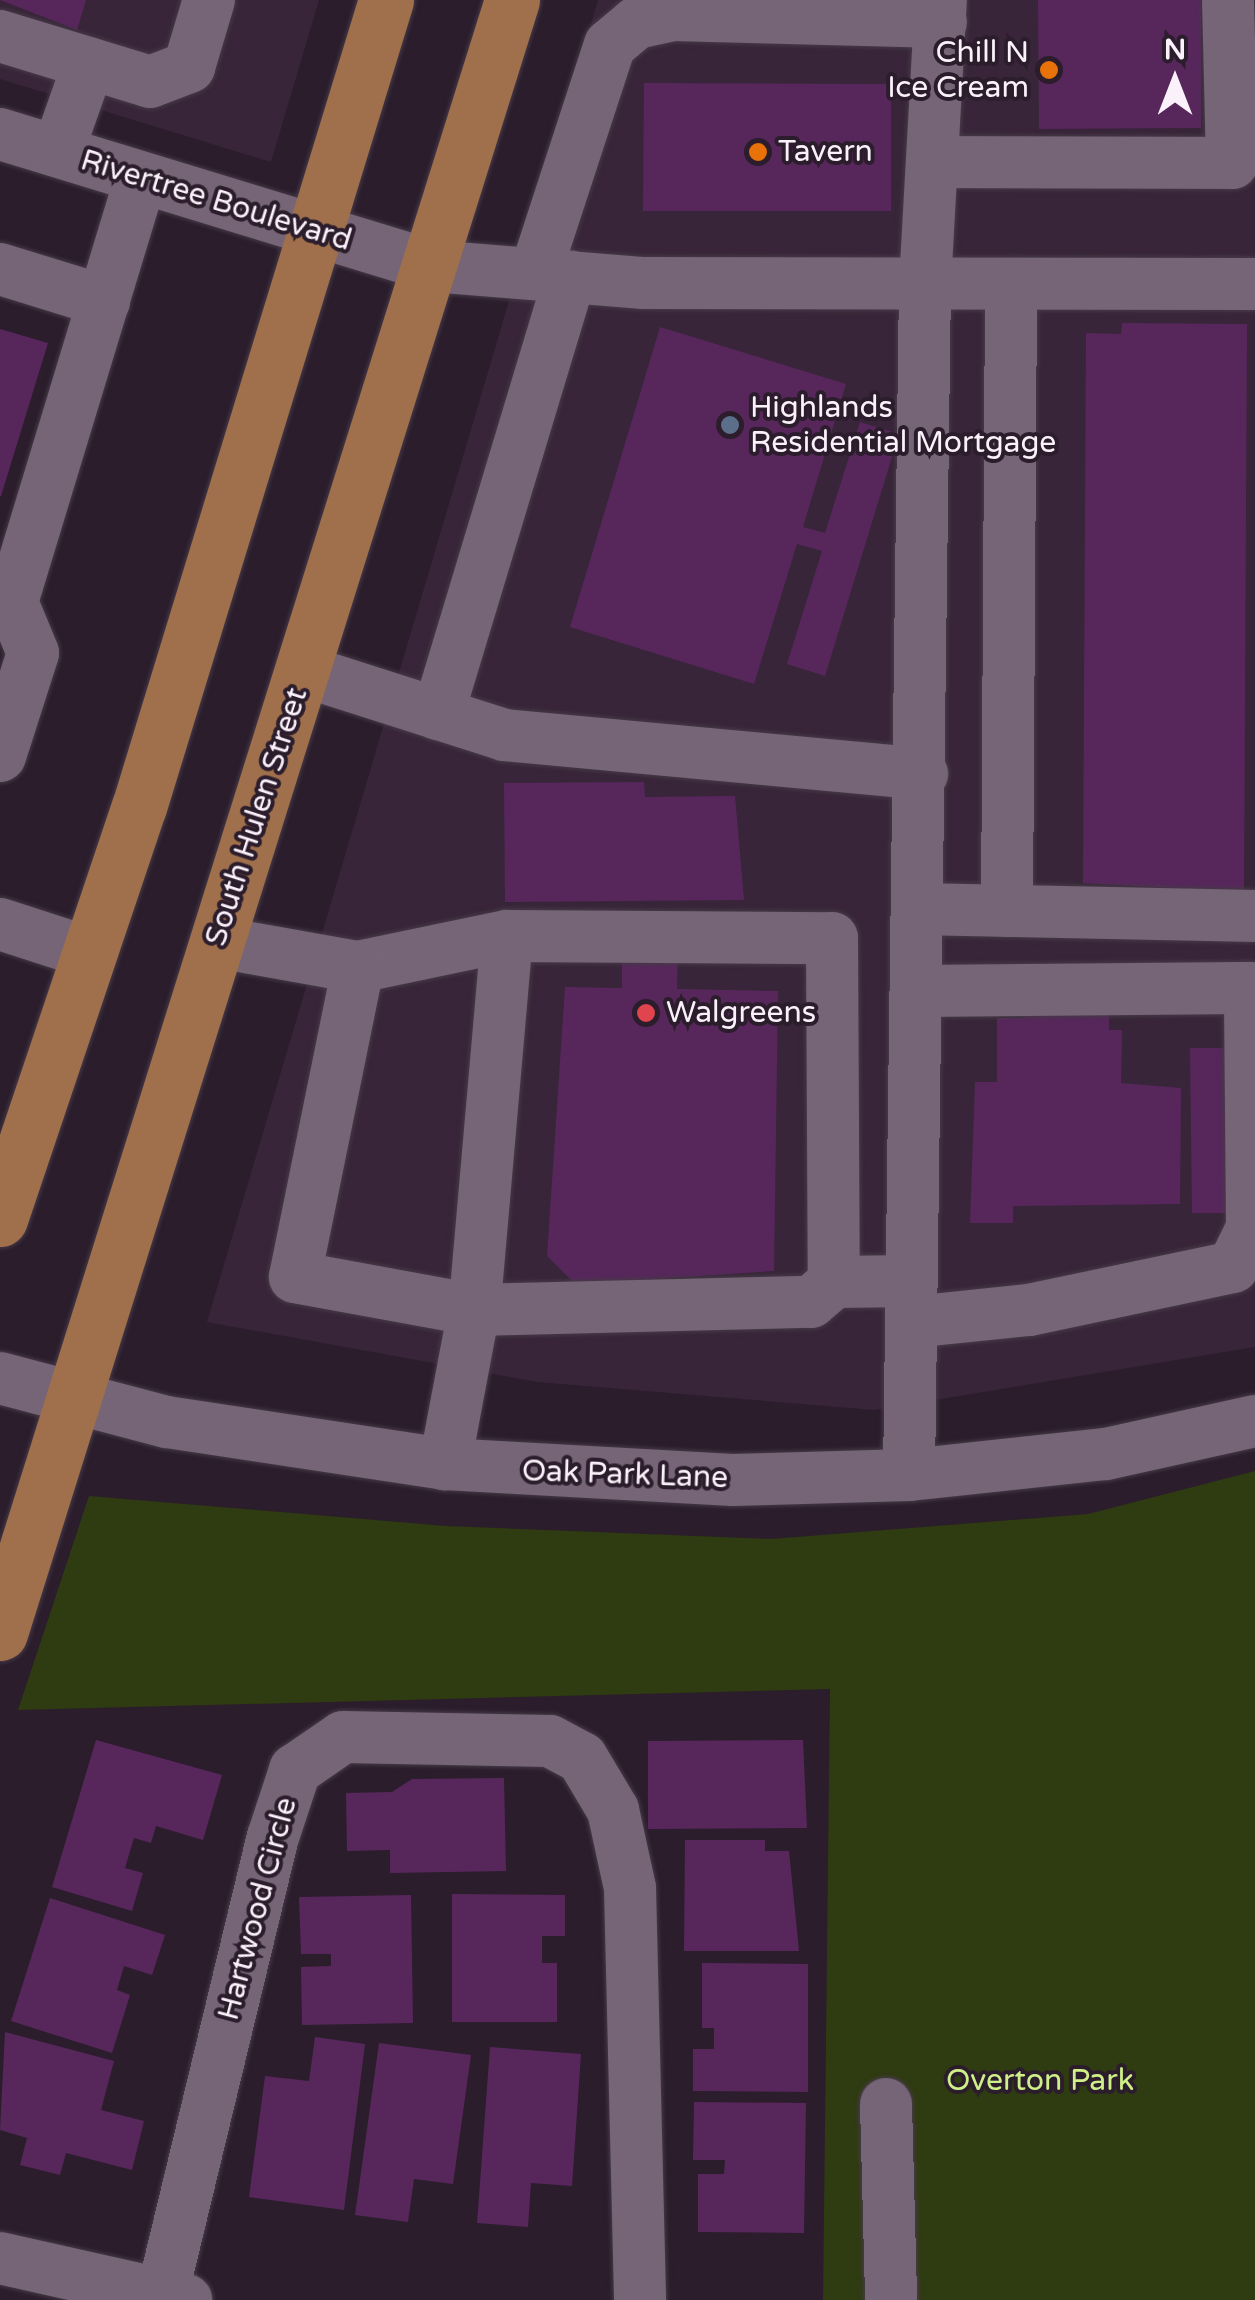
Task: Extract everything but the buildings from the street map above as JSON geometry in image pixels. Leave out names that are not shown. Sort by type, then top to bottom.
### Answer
[{"type":"main road","points":[[0,1219],[90,953],[386,0]]},
{"type":"main road","name":"South Hulen Street","points":[[0,1633],[432,266],[512,0]]},
{"type":"street","points":[[0,36],[150,82],[189,67],[209,0]]},
{"type":"street","points":[[938,162],[1232,162],[1228,0]]},
{"type":"street","points":[[438,714],[610,45],[636,23],[674,8],[941,11],[938,162],[925,284],[922,774],[908,1475]]},
{"type":"street","points":[[58,151],[89,63]]},
{"type":"street","name":"Rivertree Boulevard","points":[[0,134],[316,234],[432,266],[552,276],[925,284],[1255,284]]},
{"type":"street","points":[[0,756],[33,654],[12,602],[141,178]]},
{"type":"street","points":[[0,269],[104,301]]},
{"type":"street","points":[[1007,911],[1011,284]]},
{"type":"street","points":[[304,671],[504,735],[922,774]]},
{"type":"street","points":[[919,909],[1255,916]]},
{"type":"street","points":[[0,924],[90,953]]},
{"type":"street","points":[[218,942],[358,967],[508,936],[832,938],[834,1282],[812,1302],[474,1310],[296,1277],[358,967]]},
{"type":"street","points":[[445,1464],[474,1310],[508,936]]},
{"type":"street","points":[[834,1282],[912,1302],[1029,1310],[1233,1267],[1252,1228],[1250,988],[918,990]]},
{"type":"street","name":"Oak Park Lane","points":[[0,1378],[72,1401],[445,1464],[733,1480],[908,1475],[1106,1454],[1255,1421]]},
{"type":"street","name":"Hartwood Circle","points":[[174,2298],[273,1836],[296,1770],[343,1737],[550,1741],[582,1758],[613,1810],[630,1888],[640,2300]]},
{"type":"street","points":[[886,2104],[892,2300]]},
{"type":"street","points":[[0,2258],[174,2298]]},
{"type":"shaded area","points":[[0,0],[319,0],[271,162],[0,79]]},
{"type":"shaded area","points":[[598,0],[1255,0],[1255,1347],[874,1410],[537,1382],[207,1322]]},
{"type":"green space","name":"Overton Park","points":[[1255,1471],[1255,2300],[823,2300],[830,1689],[18,1710],[89,1496],[446,1526],[771,1539],[1088,1514]]},
{"type":"place","name":"Chill N Ice Cream","points":[[1049,70]]},
{"type":"place","name":"Tavern","points":[[758,152]]},
{"type":"place","name":"Highlands Residential Mortgage","points":[[730,425]]},
{"type":"place","name":"Walgreens","points":[[646,1013]]}]
